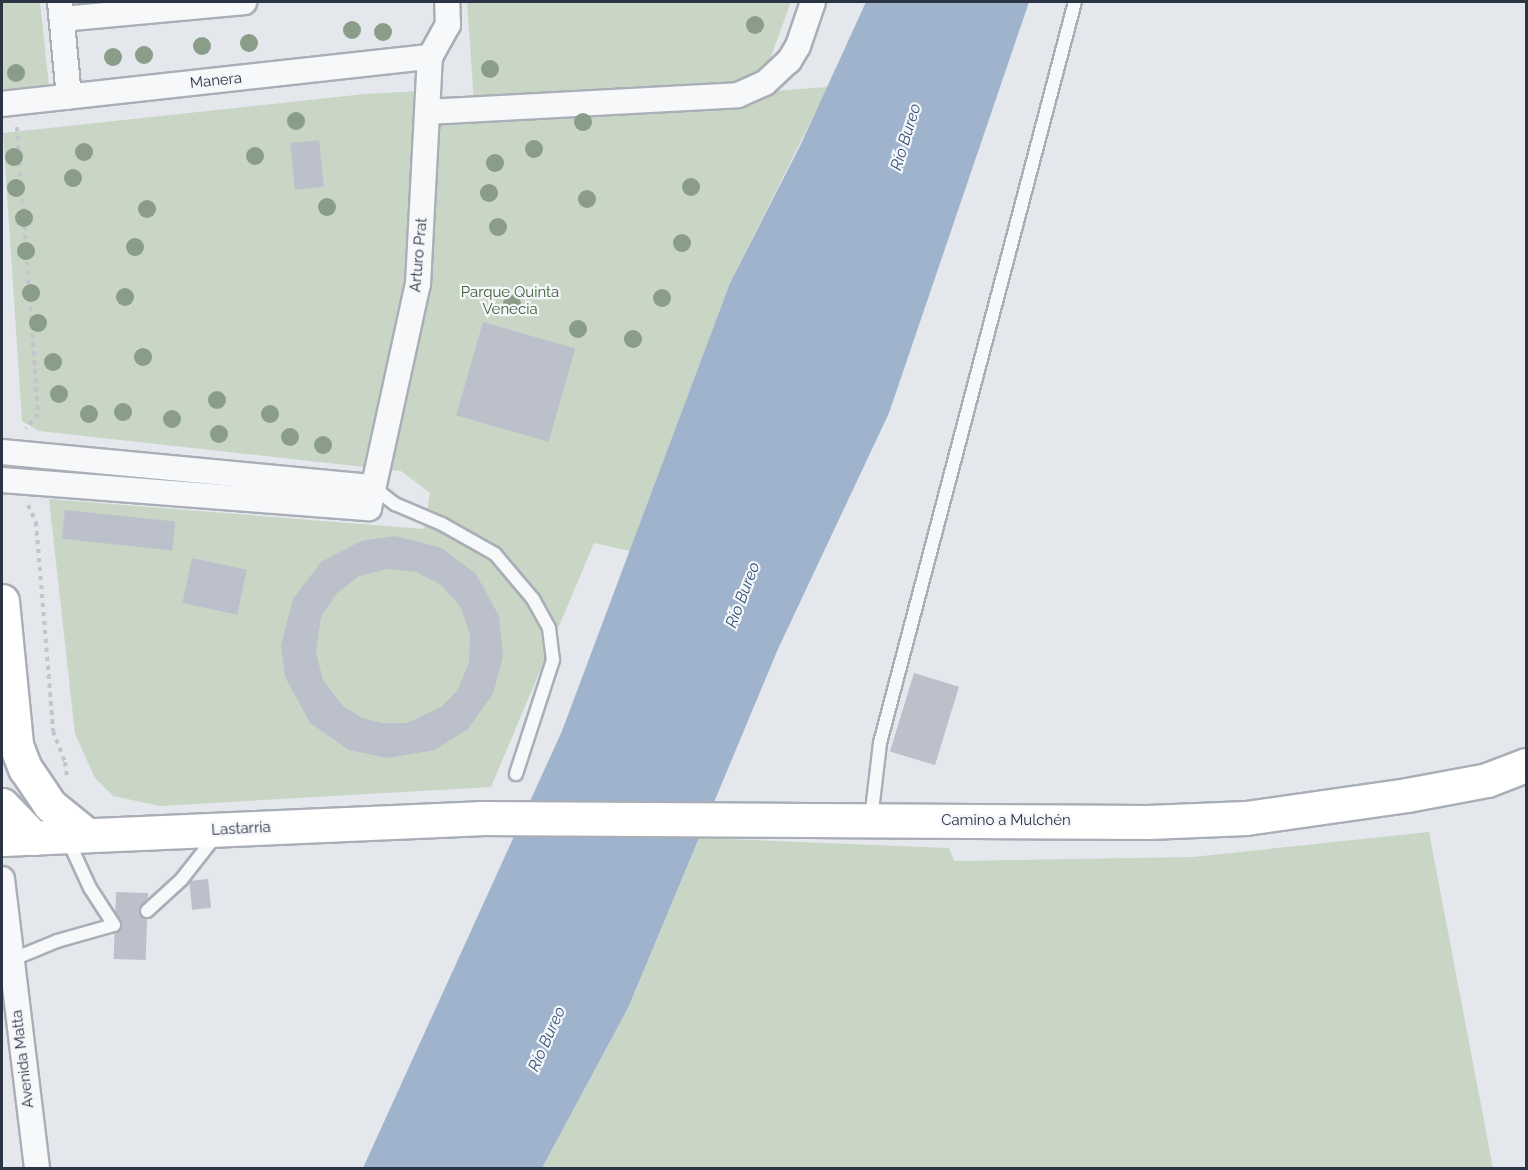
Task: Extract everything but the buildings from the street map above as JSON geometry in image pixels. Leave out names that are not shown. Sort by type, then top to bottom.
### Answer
[{"type":"main road","points":[[2,601],[16,745],[25,768],[50,805],[77,836]]},
{"type":"main road","name":"Camino a Mulchén","points":[[480,818],[1148,822],[1246,818],[1419,793],[1487,780],[1527,765]]},
{"type":"main road","points":[[2,805],[34,838]]},
{"type":"main road","name":"Lastarria","points":[[2,839],[480,818]]},
{"type":"street","points":[[69,97],[61,10],[244,2]]},
{"type":"street","name":"Arturo Prat","points":[[371,497],[418,284],[430,57],[448,25],[447,2]]},
{"type":"street","points":[[427,112],[738,95],[765,83],[789,62],[798,46],[813,2]]},
{"type":"street","name":"Manera","points":[[2,104],[430,57]]},
{"type":"street","points":[[2,452],[371,497]]},
{"type":"street","points":[[2,480],[371,497]]},
{"type":"street","name":"Avenida Matta","points":[[2,879],[37,1168]]},
{"type":"lane","points":[[871,820],[880,743],[1075,2]]},
{"type":"lane","points":[[371,497],[395,504],[442,524],[495,554],[533,599],[549,628],[553,660],[516,774]]},
{"type":"lane","points":[[371,497],[395,504]]},
{"type":"lane","points":[[147,911],[181,880],[220,830]]},
{"type":"lane","points":[[11,960],[57,941],[114,925],[90,888],[77,836]]},
{"type":"green space","points":[[2,2],[40,2],[49,86],[2,92]]},
{"type":"green space","name":"Parque Quinta Venecia","points":[[467,2],[791,2],[758,92],[828,87],[730,283],[630,551],[594,543],[491,787],[160,806],[113,796],[95,778],[75,734],[49,499],[424,529],[430,493],[401,471],[39,431],[22,421],[3,133],[365,94],[419,91],[474,101]]},
{"type":"green space","points":[[1429,832],[1493,1168],[542,1168],[628,1008],[699,838],[949,848],[954,861],[1193,857]]},
{"type":"water","name":"Río Bureo","points":[[866,2],[1029,2],[889,413],[778,649],[628,1008],[542,1168],[363,1168],[562,731],[730,283],[801,144]]}]
